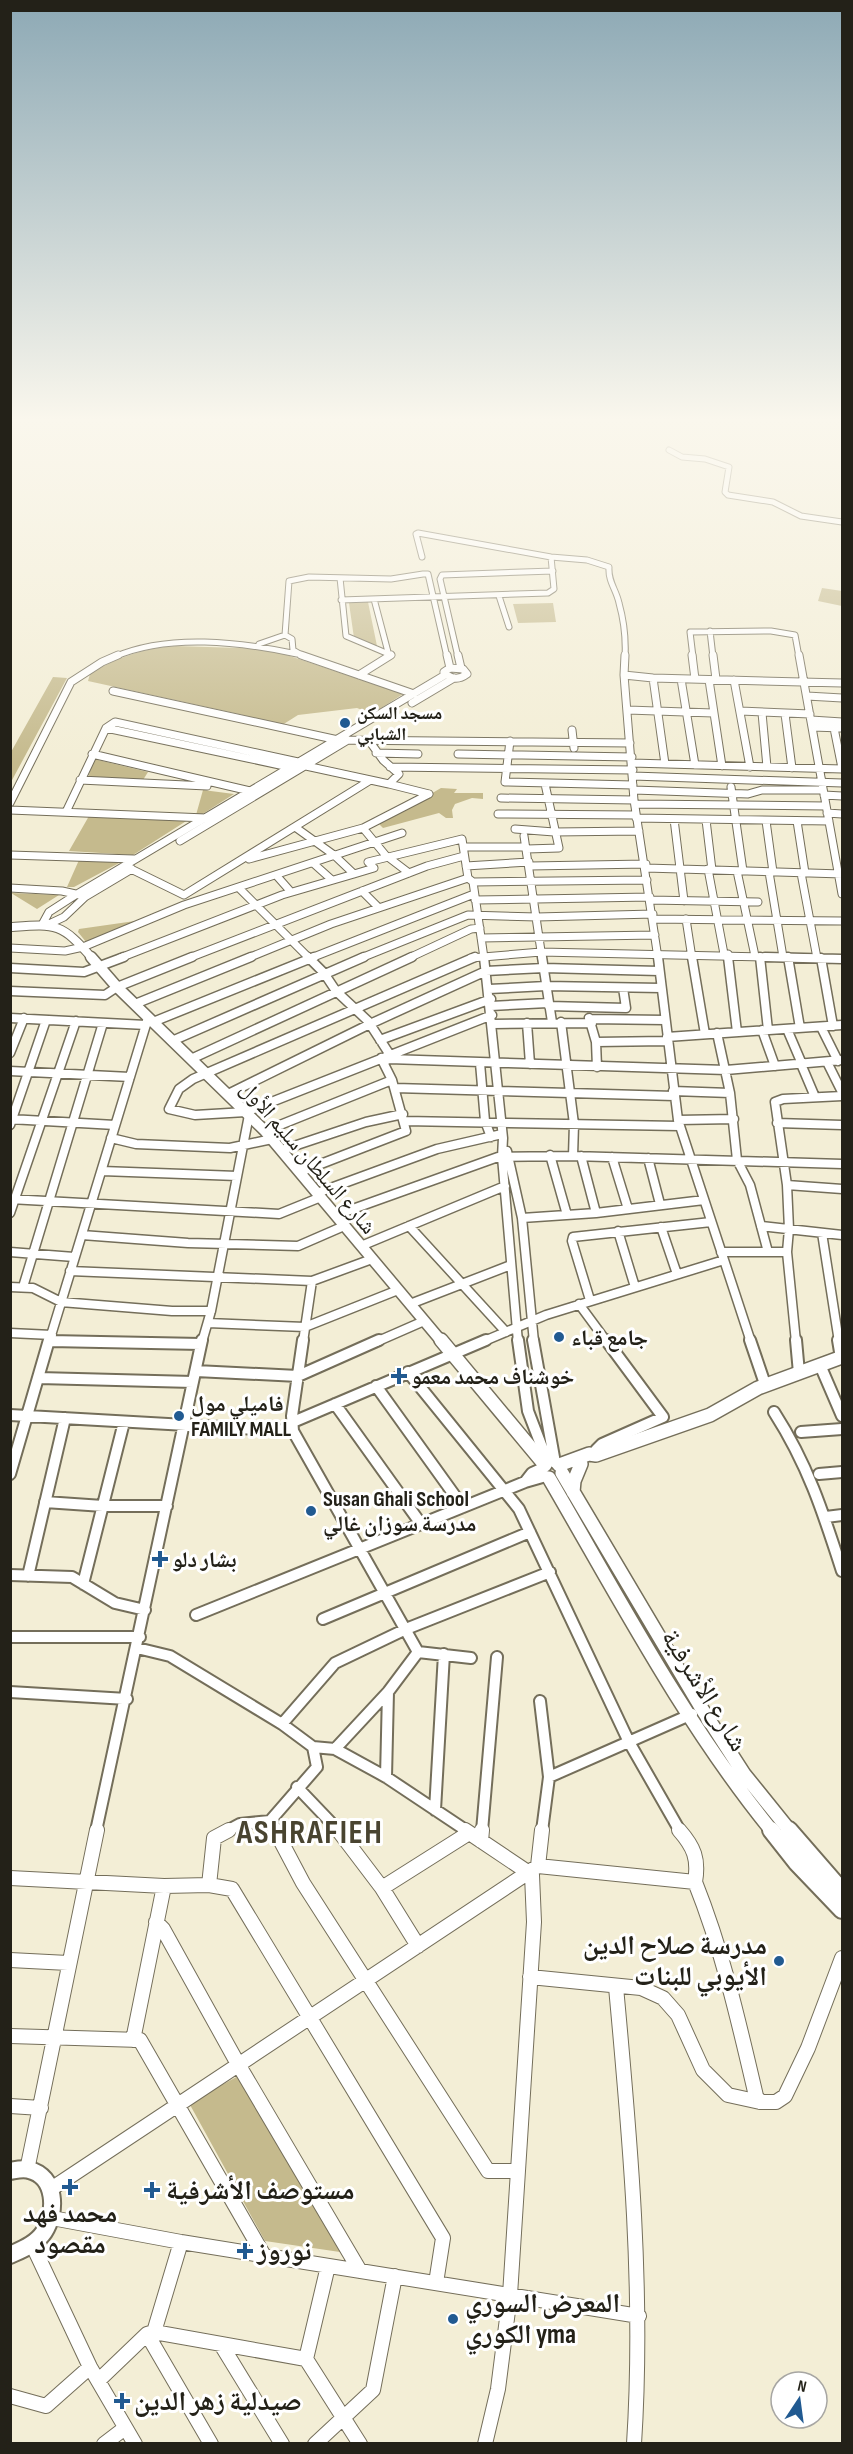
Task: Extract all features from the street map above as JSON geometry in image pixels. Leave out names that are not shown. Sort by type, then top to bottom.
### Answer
[{"type":"street","points":[[416,535],[422,557]]},
{"type":"street","points":[[426,535],[551,557],[587,560],[609,567],[608,579],[619,602],[626,642],[624,675],[634,802],[653,917],[678,1123],[765,1384]]},
{"type":"street","points":[[341,600],[499,596],[552,592],[554,589],[551,557]]},
{"type":"street","points":[[46,924],[49,912],[250,791],[290,770],[306,766],[454,678],[467,674],[460,668],[443,597],[440,579],[442,576],[553,571]]},
{"type":"street","points":[[285,635],[289,581],[340,578],[393,579],[428,574],[450,668]]},
{"type":"street","points":[[340,578],[346,636],[351,640],[388,652]]},
{"type":"street","points":[[499,596],[508,627]]},
{"type":"street","points":[[359,675],[391,655],[388,652],[374,599]]},
{"type":"street","points":[[695,679],[689,633],[694,630],[779,632],[795,635],[806,682],[821,781],[839,858],[843,894]]},
{"type":"street","points":[[710,631],[713,713],[730,779],[744,902],[757,956],[765,1030],[775,1066]]},
{"type":"street","points":[[253,645],[285,635],[292,639],[293,650],[297,654]]},
{"type":"street","points":[[10,802],[56,710],[75,678],[102,662],[137,647],[166,643],[253,645],[297,654],[414,694]]},
{"type":"street","points":[[10,927],[46,924],[64,917],[85,897],[290,770],[298,762],[445,675],[445,671],[450,668],[460,668]]},
{"type":"street","points":[[445,675],[454,678]]},
{"type":"street","points":[[624,675],[653,678],[843,683]]},
{"type":"street","points":[[653,678],[665,764]]},
{"type":"street","points":[[681,679],[695,765]]},
{"type":"street","points":[[734,680],[750,767]]},
{"type":"street","points":[[113,691],[338,740],[630,743]]},
{"type":"street","points":[[807,696],[843,698]]},
{"type":"street","points":[[628,710],[713,713]]},
{"type":"street","points":[[740,711],[785,714],[834,728],[843,728]]},
{"type":"street","points":[[762,712],[767,767]]},
{"type":"street","points":[[785,714],[792,768]]},
{"type":"street","points":[[811,721],[843,722]]},
{"type":"street","points":[[66,812],[106,728],[116,723],[298,762]]},
{"type":"street","points":[[106,728],[290,770]]},
{"type":"street","points":[[390,767],[632,767],[665,764],[843,768],[834,728]]},
{"type":"street","points":[[572,730],[574,756]]},
{"type":"street","points":[[510,741],[505,782],[748,794],[762,790],[843,796]]},
{"type":"street","points":[[370,742],[376,753],[399,774],[389,784]]},
{"type":"street","points":[[376,753],[418,754]]},
{"type":"street","points":[[92,754],[250,791]]},
{"type":"street","points":[[458,754],[574,756],[632,767],[730,779],[843,783]]},
{"type":"street","points":[[237,862],[363,828],[429,794],[306,766]]},
{"type":"street","points":[[148,783],[154,769]]},
{"type":"street","points":[[80,780],[228,786]]},
{"type":"street","points":[[131,869],[184,895],[369,781]]},
{"type":"street","points":[[464,846],[559,848],[546,799],[545,784]]},
{"type":"street","points":[[501,798],[827,809],[843,814]]},
{"type":"street","points":[[10,810],[206,818]]},
{"type":"street","points":[[498,814],[796,821],[832,827]]},
{"type":"street","points":[[674,819],[684,901]]},
{"type":"street","points":[[706,820],[710,870],[738,1032]]},
{"type":"street","points":[[796,821],[809,920],[833,1026]]},
{"type":"street","points":[[766,822],[776,920],[800,1028]]},
{"type":"street","points":[[295,827],[334,855],[354,874]]},
{"type":"street","points":[[363,828],[387,857],[409,873]]},
{"type":"street","points":[[515,829],[554,832],[639,831]]},
{"type":"street","points":[[10,948],[65,951],[83,947],[184,905],[402,833]]},
{"type":"street","points":[[524,836],[549,1005],[568,1065],[577,1156],[596,1213]]},
{"type":"street","points":[[10,968],[84,972],[291,892],[374,868],[368,862],[462,839],[466,866],[475,897],[489,989],[497,1063],[500,1121],[506,1153]]},
{"type":"street","points":[[10,855],[137,859]]},
{"type":"street","points":[[10,991],[105,995],[117,987],[273,924],[409,873],[464,856]]},
{"type":"street","points":[[313,863],[332,880]]},
{"type":"street","points":[[466,866],[529,864],[646,866],[841,874]]},
{"type":"street","points":[[276,875],[291,892]]},
{"type":"street","points":[[345,876],[378,908]]},
{"type":"street","points":[[135,1004],[290,940],[378,908],[470,880],[647,879]]},
{"type":"street","points":[[10,888],[77,894],[85,897]]},
{"type":"street","points":[[240,888],[273,924],[324,973],[336,992],[370,1024],[380,1040],[404,1117],[406,1131],[300,1172]]},
{"type":"street","points":[[10,1018],[103,1023],[149,1022],[308,959],[475,897],[758,902]]},
{"type":"street","points":[[172,1041],[324,973],[468,915],[843,921]]},
{"type":"street","points":[[686,919],[705,1034]]},
{"type":"street","name":"شارع السلطان سليم الأول","points":[[46,924],[64,930],[83,947],[149,1022],[208,1074],[282,1150],[424,1321],[552,1469]]},
{"type":"street","points":[[191,1059],[471,929],[480,928]]},
{"type":"street","points":[[481,938],[655,935]]},
{"type":"street","points":[[665,1020],[527,1023],[492,1011],[386,1059],[248,1114],[206,1116],[169,1109],[177,1090],[189,1081],[476,956],[542,952],[726,954],[843,959]]},
{"type":"street","points":[[228,1094],[370,1024],[486,971],[544,968],[659,971]]},
{"type":"street","points":[[489,989],[546,986],[661,988]]},
{"type":"street","points":[[380,1040],[492,1011],[549,1005],[626,1008],[623,988]]},
{"type":"street","points":[[587,1006],[596,1042],[597,1067]]},
{"type":"street","points":[[10,1053],[24,1018]]},
{"type":"street","points":[[46,1020],[11,1121],[116,1125]]},
{"type":"street","points":[[10,1213],[56,1073],[76,1021]]},
{"type":"street","points":[[10,1474],[74,1257],[149,1022]]},
{"type":"street","points":[[23,1287],[103,1023]]},
{"type":"street","points":[[527,1023],[530,1064]]},
{"type":"street","points":[[596,1042],[666,1039],[717,1033],[843,1025]]},
{"type":"street","points":[[386,1059],[726,1070],[840,1061],[821,1027]]},
{"type":"street","points":[[787,1029],[815,1097]]},
{"type":"street","points":[[717,1033],[730,1093],[737,1160],[750,1185],[768,1252]]},
{"type":"street","points":[[800,1373],[787,1252],[789,1229],[787,1185],[775,1102],[843,1094],[827,1062]]},
{"type":"street","points":[[480,1063],[485,1121],[491,1137]]},
{"type":"street","points":[[10,1071],[130,1077]]},
{"type":"street","points":[[111,1138],[136,1144],[230,1148],[243,1145],[393,1084],[483,1092],[730,1093]]},
{"type":"street","points":[[10,2255],[33,2246],[41,2238],[52,2218],[51,2189],[37,2173],[19,2170],[41,2108],[68,1963],[127,1699],[201,1344],[218,1277],[248,1114]]},
{"type":"street","points":[[282,1150],[366,1122],[404,1117],[574,1124],[678,1123],[734,1119]]},
{"type":"street","points":[[777,1123],[843,1125]]},
{"type":"street","points":[[13,1199],[279,1214],[319,1195],[437,1149],[502,1134]]},
{"type":"street","points":[[336,1215],[506,1153],[843,1164]]},
{"type":"street","name":"شارع الأشرفية","points":[[506,1153],[505,1186],[511,1264],[510,1330],[528,1411],[552,1469],[696,1712],[744,1774],[837,1877],[843,1891]]},
{"type":"street","name":"شارع الأشرفية","points":[[506,1153],[522,1218],[530,1321],[552,1469],[573,1492],[696,1712],[714,1753],[772,1832],[819,1887],[843,1910]]},
{"type":"street","points":[[550,1155],[567,1215]]},
{"type":"street","points":[[612,1157],[628,1209]]},
{"type":"street","points":[[648,1158],[660,1204]]},
{"type":"street","points":[[102,1171],[237,1176]]},
{"type":"street","points":[[787,1185],[843,1189]]},
{"type":"street","points":[[361,1246],[505,1186]]},
{"type":"street","points":[[522,1218],[596,1213],[704,1200]]},
{"type":"street","points":[[591,1300],[573,1238],[579,1235],[711,1222]]},
{"type":"street","points":[[82,1234],[159,1242],[223,1242],[298,1246],[344,1226]]},
{"type":"street","points":[[409,1226],[460,1284],[510,1330]]},
{"type":"street","points":[[761,1226],[843,1235]]},
{"type":"street","points":[[661,1227],[677,1274]]},
{"type":"street","points":[[618,1231],[635,1287]]},
{"type":"street","points":[[552,1469],[581,1464],[596,1455],[717,1412],[736,1397],[765,1384],[842,1358],[822,1233]]},
{"type":"street","points":[[10,1252],[74,1257]]},
{"type":"street","points":[[10,1415],[184,1425],[293,1426],[335,1404],[530,1321],[677,1274],[722,1256],[787,1252]]},
{"type":"street","points":[[70,1271],[312,1281],[372,1259]]},
{"type":"street","points":[[410,1304],[511,1264]]},
{"type":"street","points":[[312,1281],[293,1426],[418,1652]]},
{"type":"street","points":[[10,1287],[33,1288],[61,1302],[172,1311],[305,1327],[398,1290]]},
{"type":"street","points":[[579,1304],[663,1417],[602,1444],[596,1450],[596,1455]]},
{"type":"street","points":[[39,1378],[298,1376],[424,1321]]},
{"type":"street","points":[[10,1333],[51,1338],[201,1344]]},
{"type":"street","points":[[820,1365],[843,1416]]},
{"type":"street","points":[[408,1372],[519,1509],[629,1742],[679,1830],[691,1843],[698,1866],[695,1882],[714,1930],[730,1983],[754,2088],[760,2102]]},
{"type":"street","points":[[376,1386],[463,1507]]},
{"type":"street","points":[[335,1404],[421,1524]]},
{"type":"street","points":[[774,1412],[791,1438],[807,1470],[842,1565]]},
{"type":"street","points":[[28,1575],[65,1418]]},
{"type":"street","points":[[83,1584],[124,1422]]},
{"type":"street","points":[[801,1432],[843,1429]]},
{"type":"street","points":[[196,1615],[361,1550],[589,1454],[596,1455]]},
{"type":"street","points":[[573,1492],[581,1464]]},
{"type":"street","points":[[819,1474],[843,1472]]},
{"type":"street","points":[[45,1502],[103,1506],[167,1506]]},
{"type":"street","points":[[826,1517],[843,1515]]},
{"type":"street","points":[[323,1619],[531,1532]]},
{"type":"street","points":[[282,1724],[335,1663],[406,1629],[550,1572]]},
{"type":"street","points":[[10,1575],[72,1577],[115,1603],[146,1610]]},
{"type":"street","points":[[10,1637],[139,1642],[170,1656],[282,1724],[313,1747],[335,1749],[386,1777],[475,1837],[532,1869],[695,1882]]},
{"type":"street","points":[[418,1652],[471,1658]]},
{"type":"street","points":[[335,1749],[388,1692],[418,1652]]},
{"type":"street","points":[[435,1810],[444,1654]]},
{"type":"street","points":[[475,1837],[497,1657]]},
{"type":"street","points":[[10,1692],[127,1699]]},
{"type":"street","points":[[386,1777],[388,1692]]},
{"type":"street","points":[[485,2444],[498,2389],[510,2295],[534,1922],[532,1869],[549,1777],[540,1701]]},
{"type":"street","points":[[549,1777],[696,1712]]},
{"type":"street","points":[[209,1885],[214,1838],[240,1824],[270,1821],[297,1787],[317,1767],[313,1747]]},
{"type":"street","points":[[297,1787],[345,1837],[382,1888],[418,1946]]},
{"type":"street","points":[[270,1821],[303,1883],[488,2171],[518,2171]]},
{"type":"street","points":[[382,1888],[475,1837]]},
{"type":"street","points":[[51,2189],[532,1869]]},
{"type":"street","points":[[10,1878],[164,1886],[209,1885],[232,1889],[443,2238],[436,2283]]},
{"type":"street","points":[[133,2040],[164,1886]]},
{"type":"street","points":[[156,1922],[163,1929],[238,2064],[360,2271]]},
{"type":"street","points":[[530,1977],[641,1988],[663,1998],[678,2015],[703,2070],[728,2095],[760,2102],[776,2102],[785,2096],[808,2048],[843,1958]]},
{"type":"street","points":[[10,1960],[68,1963]]},
{"type":"street","points":[[616,1987],[624,2060],[639,2316],[639,2391],[634,2444]]},
{"type":"street","points":[[10,2036],[140,2040],[263,2254]]},
{"type":"street","points":[[10,2106],[41,2108]]},
{"type":"street","points":[[52,2218],[181,2242],[639,2316]]},
{"type":"street","points":[[10,2396],[46,2406],[150,2333],[181,2242]]},
{"type":"street","points":[[33,2246],[95,2373],[135,2444]]},
{"type":"street","points":[[328,2266],[306,2359],[360,2444]]},
{"type":"street","points":[[315,2444],[374,2390],[395,2276]]},
{"type":"street","points":[[150,2333],[306,2359]]},
{"type":"street","points":[[150,2333],[211,2444]]},
{"type":"street","points":[[222,2346],[282,2444]]},
{"type":"street","points":[[104,2444],[125,2428]]},
{"type":"shaded area","points":[[822,588],[842,591],[842,606],[818,601]]},
{"type":"shaded area","points":[[368,602],[377,646],[354,638],[349,603]]},
{"type":"shaded area","points":[[553,603],[556,622],[518,623],[513,604]]},
{"type":"shaded area","points":[[176,646],[269,649],[403,694],[372,714],[357,708],[298,715],[279,727],[243,715],[88,681],[90,674],[121,658],[142,651]]},
{"type":"shaded area","points":[[53,677],[67,678],[11,782],[11,752]]},
{"type":"shaded area","points":[[94,759],[148,772],[143,780],[88,778]]},
{"type":"shaded area","points":[[441,788],[457,789],[454,793],[483,793],[483,799],[472,798],[455,804],[452,810],[453,818],[446,818],[439,813],[383,828],[379,824]]},
{"type":"shaded area","points":[[203,790],[234,794],[201,815],[196,815]]},
{"type":"shaded area","points":[[89,816],[191,818],[133,855],[69,851]]},
{"type":"shaded area","points":[[79,860],[121,862],[74,887],[67,887]]},
{"type":"shaded area","points":[[11,893],[59,895],[37,909]]},
{"type":"shaded area","points":[[142,920],[86,942],[78,932],[79,929]]},
{"type":"shaded area","points":[[240,2075],[340,2252],[265,2241],[189,2103]]},
{"type":"place","name":"مسجد السكن الشبابي","points":[[345,723]]},
{"type":"place","name":"جامع قباء","points":[[559,1337]]},
{"type":"place","name":"خوشناف محمد معمو","points":[[399,1376]]},
{"type":"place","name":"فاميلي مول FAMILY MALL","points":[[179,1416]]},
{"type":"place","name":"Susan Ghali School مدرسة سوزان غالي","points":[[311,1511]]},
{"type":"place","name":"بشار دلو","points":[[160,1559]]},
{"type":"place","name":"مدرسة صلاح الدين الأيوبي للبنات","points":[[779,1961]]},
{"type":"place","name":"محمد فهد مقصود","points":[[70,2187]]},
{"type":"place","name":"مستوصف الأشرفية","points":[[152,2190]]},
{"type":"place","name":"نوروز","points":[[245,2251]]},
{"type":"place","name":"المعرض السوري الكوري yma","points":[[453,2319]]},
{"type":"place","name":"صيدلية زهر الدين","points":[[122,2401]]},
{"type":"district","name":"ASHRAFIEH","points":[[310,1831]]}]
